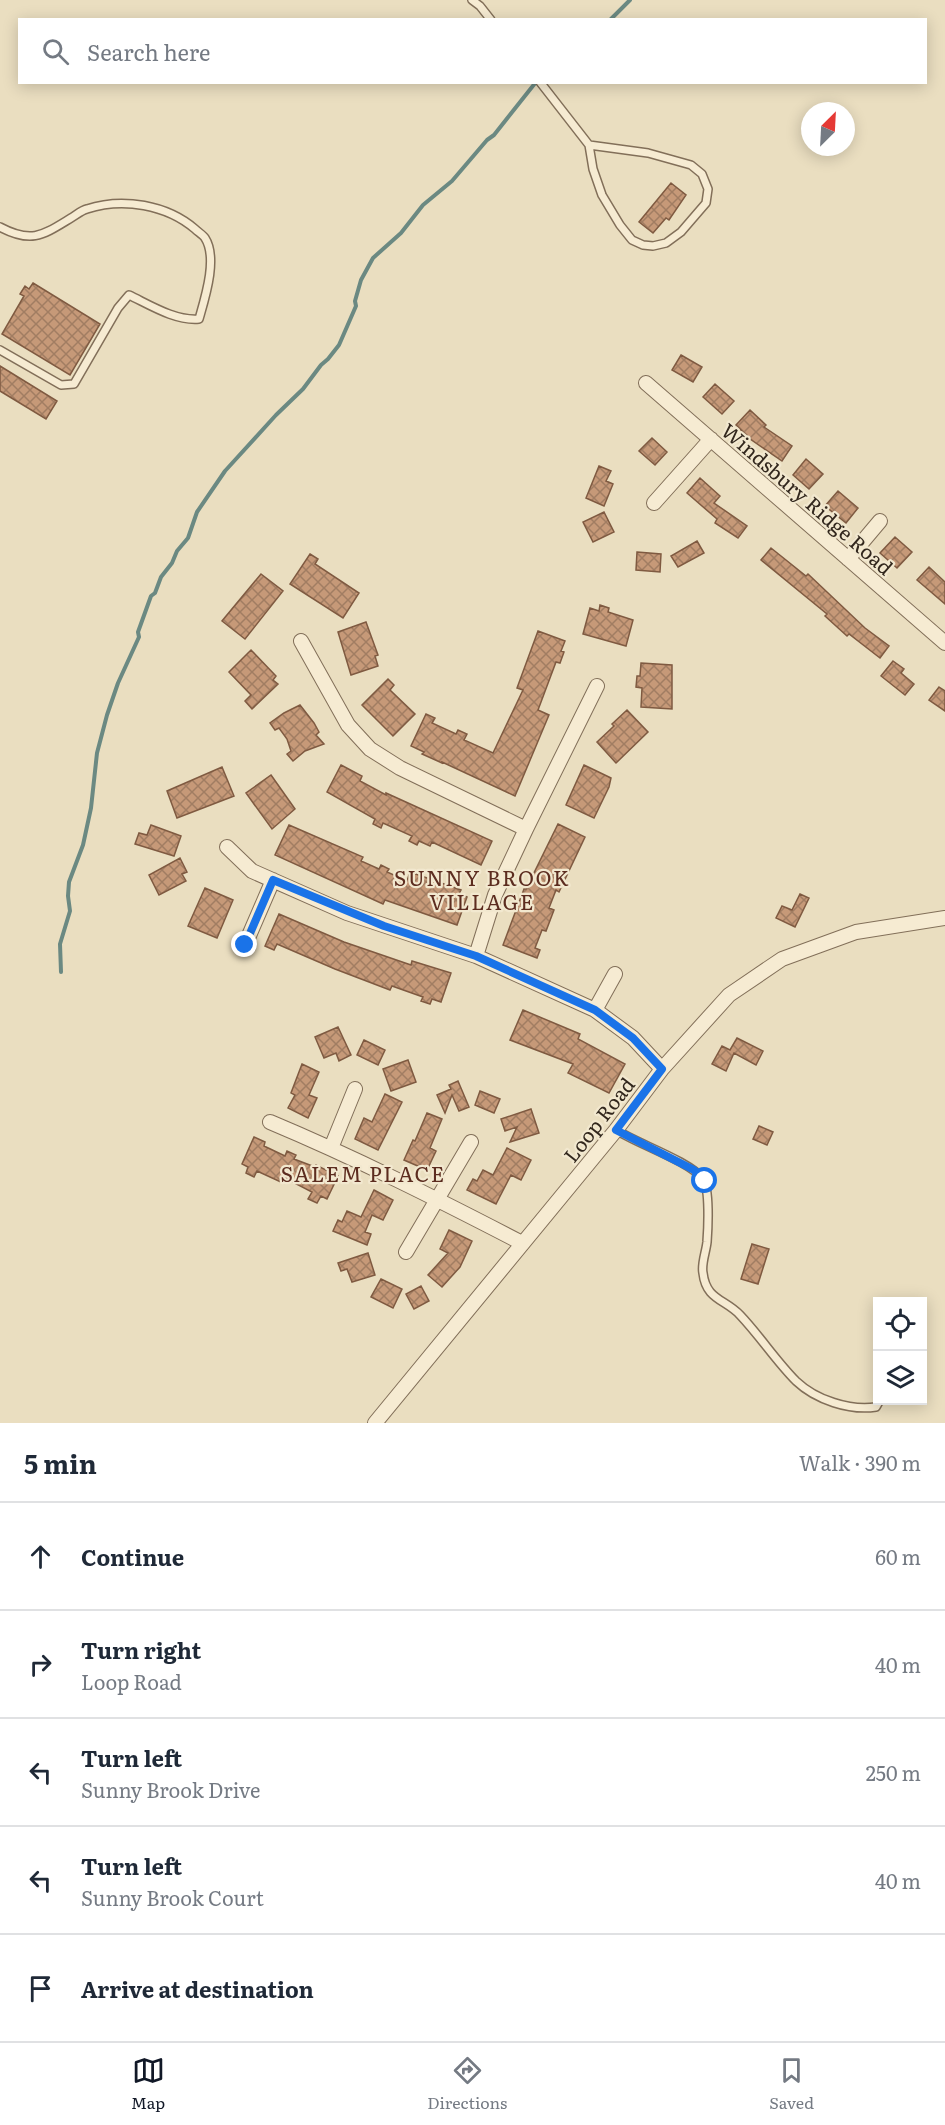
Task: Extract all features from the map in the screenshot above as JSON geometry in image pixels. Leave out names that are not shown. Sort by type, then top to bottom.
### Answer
[{"type":"street","name":"Windsbury Ridge Road","points":[[646,383],[945,643]]},
{"type":"street","points":[[654,503],[711,439]]},
{"type":"street","points":[[848,559],[880,521]]},
{"type":"street","points":[[301,641],[348,725],[370,749],[400,768],[526,829]]},
{"type":"street","points":[[476,956],[495,895],[597,686]]},
{"type":"street","points":[[227,847],[252,871],[374,923],[476,956],[595,1010],[633,1038],[662,1069]]},
{"type":"street","points":[[245,945],[273,880]]},
{"type":"street","name":"Loop Road","points":[[375,1423],[616,1130],[662,1069],[729,995],[782,959],[856,932],[945,918]]},
{"type":"street","points":[[595,1010],[615,974]]},
{"type":"street","points":[[331,1148],[355,1089]]},
{"type":"street","points":[[270,1122],[439,1199],[522,1243]]},
{"type":"street","points":[[406,1252],[471,1142]]},
{"type":"lane","points":[[472,0],[489,18]]},
{"type":"lane","points":[[542,84],[589,145],[593,169],[602,195],[632,240],[653,246],[666,243],[681,232],[706,203],[708,189],[702,174],[691,165],[648,153],[589,145]]},
{"type":"lane","points":[[0,227],[14,234],[37,237],[86,209],[117,204],[146,205],[182,218],[206,238],[211,275],[199,319],[191,320],[177,316],[129,295],[117,308],[74,384],[61,385],[0,350]]},
{"type":"lane","points":[[616,1130],[694,1170],[705,1181],[708,1210],[707,1240],[702,1272],[709,1293],[739,1313],[797,1382],[818,1396],[862,1409],[877,1405]]},
{"type":"building","points":[[671,183],[686,195],[669,220],[666,218],[653,233],[639,222]]},
{"type":"building","points":[[33,283],[100,324],[70,375],[2,334],[24,296],[20,294],[25,286],[29,289]]},
{"type":"building","points":[[681,355],[702,367],[693,382],[672,370]]},
{"type":"building","points":[[0,366],[57,401],[46,419],[0,391]]},
{"type":"building","points":[[715,384],[734,401],[722,414],[703,397]]},
{"type":"building","points":[[750,410],[766,425],[764,427],[792,446],[782,461],[750,439],[736,425]]},
{"type":"building","points":[[652,438],[667,452],[655,465],[639,451]]},
{"type":"building","points":[[806,459],[823,474],[809,489],[793,475]]},
{"type":"building","points":[[599,466],[611,471],[606,481],[613,484],[604,506],[586,498]]},
{"type":"building","points":[[700,478],[720,496],[714,503],[747,526],[738,538],[715,523],[717,519],[687,493]]},
{"type":"building","points":[[838,491],[858,508],[846,523],[825,506]]},
{"type":"building","points":[[604,512],[614,532],[593,542],[583,522]]},
{"type":"building","points":[[895,537],[912,552],[897,568],[880,553]]},
{"type":"building","points":[[697,541],[704,553],[678,567],[671,556]]},
{"type":"building","points":[[771,548],[806,576],[808,574],[865,628],[889,646],[880,658],[849,634],[847,636],[825,616],[827,614],[761,560]]},
{"type":"building","points":[[637,552],[661,554],[660,572],[636,570]]},
{"type":"building","points":[[310,554],[318,559],[315,564],[359,593],[343,618],[290,584]]},
{"type":"building","points":[[929,567],[945,582],[945,604],[917,580]]},
{"type":"building","points":[[261,574],[283,591],[245,639],[222,621]]},
{"type":"building","points":[[600,605],[609,608],[608,612],[633,620],[626,646],[583,634],[590,608],[599,611]]},
{"type":"building","points":[[366,622],[378,655],[375,656],[378,666],[351,675],[338,632]]},
{"type":"building","points":[[538,631],[565,641],[561,651],[564,652],[560,663],[556,662],[538,710],[549,715],[515,796],[422,754],[424,752],[411,746],[426,714],[435,718],[432,723],[456,734],[458,730],[467,734],[464,740],[493,753],[523,690],[517,688]]},
{"type":"building","points":[[251,650],[276,676],[273,680],[278,684],[252,709],[245,701],[251,695],[229,672]]},
{"type":"building","points":[[893,661],[904,669],[901,673],[914,684],[905,695],[881,676]]},
{"type":"building","points":[[641,663],[672,665],[672,709],[641,707],[642,688],[636,687]]},
{"type":"building","points":[[388,679],[394,685],[390,690],[415,714],[393,736],[362,705]]},
{"type":"building","points":[[939,687],[945,691],[945,711],[929,700]]},
{"type":"building","points":[[300,705],[314,723],[319,732],[316,735],[324,744],[305,751],[293,761],[287,754],[291,751],[287,739],[279,728],[275,730],[270,723]]},
{"type":"building","points":[[627,710],[648,732],[616,763],[597,742]]},
{"type":"building","points":[[341,765],[362,776],[360,781],[386,795],[386,793],[492,841],[481,865],[432,842],[430,846],[419,841],[417,845],[409,841],[412,836],[383,823],[381,828],[373,824],[375,819],[327,792]]},
{"type":"building","points":[[584,765],[611,778],[594,818],[566,805]]},
{"type":"building","points":[[222,767],[234,796],[177,818],[167,791]]},
{"type":"building","points":[[271,775],[295,809],[272,829],[246,793]]},
{"type":"building","points":[[558,824],[585,837],[559,892],[556,890],[549,908],[554,910],[546,931],[542,930],[535,948],[540,950],[537,958],[503,945],[524,889]]},
{"type":"building","points":[[151,825],[181,836],[174,856],[135,844],[139,833],[147,835]]},
{"type":"building","points":[[289,825],[363,857],[361,861],[379,869],[381,865],[389,869],[387,872],[407,881],[410,872],[461,890],[459,894],[467,897],[457,925],[385,900],[383,904],[275,855]]},
{"type":"building","points":[[180,858],[187,872],[182,874],[186,881],[159,895],[149,875]]},
{"type":"building","points":[[205,888],[233,900],[217,938],[188,926]]},
{"type":"building","points":[[800,894],[809,898],[795,927],[776,918],[782,906],[792,910]]},
{"type":"building","points":[[279,914],[344,942],[411,965],[412,961],[451,973],[441,1002],[432,999],[430,1004],[421,1001],[423,997],[392,986],[390,990],[277,944],[274,950],[265,946]]},
{"type":"building","points":[[523,1010],[580,1034],[578,1039],[625,1064],[609,1093],[568,1073],[573,1064],[510,1040]]},
{"type":"building","points":[[338,1027],[351,1055],[339,1061],[336,1053],[324,1058],[315,1037]]},
{"type":"building","points":[[737,1038],[763,1051],[756,1065],[734,1053],[726,1071],[712,1064],[722,1046],[730,1050]]},
{"type":"building","points":[[364,1040],[385,1050],[378,1065],[357,1055]]},
{"type":"building","points":[[408,1060],[416,1082],[391,1091],[383,1069]]},
{"type":"building","points":[[302,1064],[319,1072],[309,1095],[317,1098],[308,1118],[288,1108],[295,1095],[291,1093]]},
{"type":"building","points":[[458,1081],[469,1107],[459,1111],[452,1095],[445,1113],[437,1095],[451,1089],[449,1085]]},
{"type":"building","points":[[480,1091],[500,1099],[494,1113],[475,1105]]},
{"type":"building","points":[[385,1094],[402,1102],[378,1150],[355,1139],[364,1118],[372,1122]]},
{"type":"building","points":[[531,1109],[539,1133],[510,1142],[517,1127],[505,1131],[501,1119]]},
{"type":"building","points":[[427,1113],[442,1119],[430,1148],[436,1151],[427,1170],[404,1160]]},
{"type":"building","points":[[759,1126],[773,1132],[767,1145],[753,1139]]},
{"type":"building","points":[[254,1137],[265,1142],[264,1146],[285,1156],[287,1151],[296,1155],[294,1159],[315,1167],[316,1165],[338,1176],[327,1199],[321,1196],[317,1203],[308,1199],[312,1192],[285,1178],[283,1183],[257,1171],[254,1177],[246,1173],[248,1167],[242,1164]]},
{"type":"building","points":[[507,1148],[531,1160],[521,1180],[511,1175],[496,1204],[467,1190],[473,1179],[477,1181],[483,1170],[493,1175]]},
{"type":"building","points":[[374,1190],[393,1200],[383,1220],[372,1215],[365,1232],[371,1234],[367,1245],[333,1231],[338,1220],[342,1222],[347,1211],[361,1217]]},
{"type":"building","points":[[449,1230],[472,1241],[460,1267],[442,1287],[428,1275],[448,1253],[440,1249]]},
{"type":"building","points":[[752,1244],[769,1249],[758,1284],[741,1279]]},
{"type":"building","points":[[368,1253],[375,1275],[352,1282],[347,1269],[341,1271],[338,1263]]},
{"type":"building","points":[[381,1279],[402,1289],[393,1308],[371,1297]]},
{"type":"building","points":[[421,1286],[429,1301],[414,1309],[406,1294]]},
{"type":"waterway","points":[[612,18],[630,0]]},
{"type":"waterway","points":[[61,972],[60,944],[70,911],[69,882],[83,845],[91,808],[97,753],[118,683],[139,637],[138,632],[151,596],[155,593],[161,577],[188,538],[197,512],[225,471],[303,389],[339,345],[356,306],[355,301],[361,280],[373,258],[401,233],[423,205],[452,181],[494,135],[534,84]]},
{"type":"district","name":"SUNNY BROOK VILLAGE","points":[[482,888]]},
{"type":"district","name":"SALEM PLACE","points":[[363,1172]]},
{"type":"route","points":[[245,945],[273,880],[347,913],[476,956],[595,1010],[633,1038],[662,1069],[616,1130],[694,1170],[705,1181]]}]
